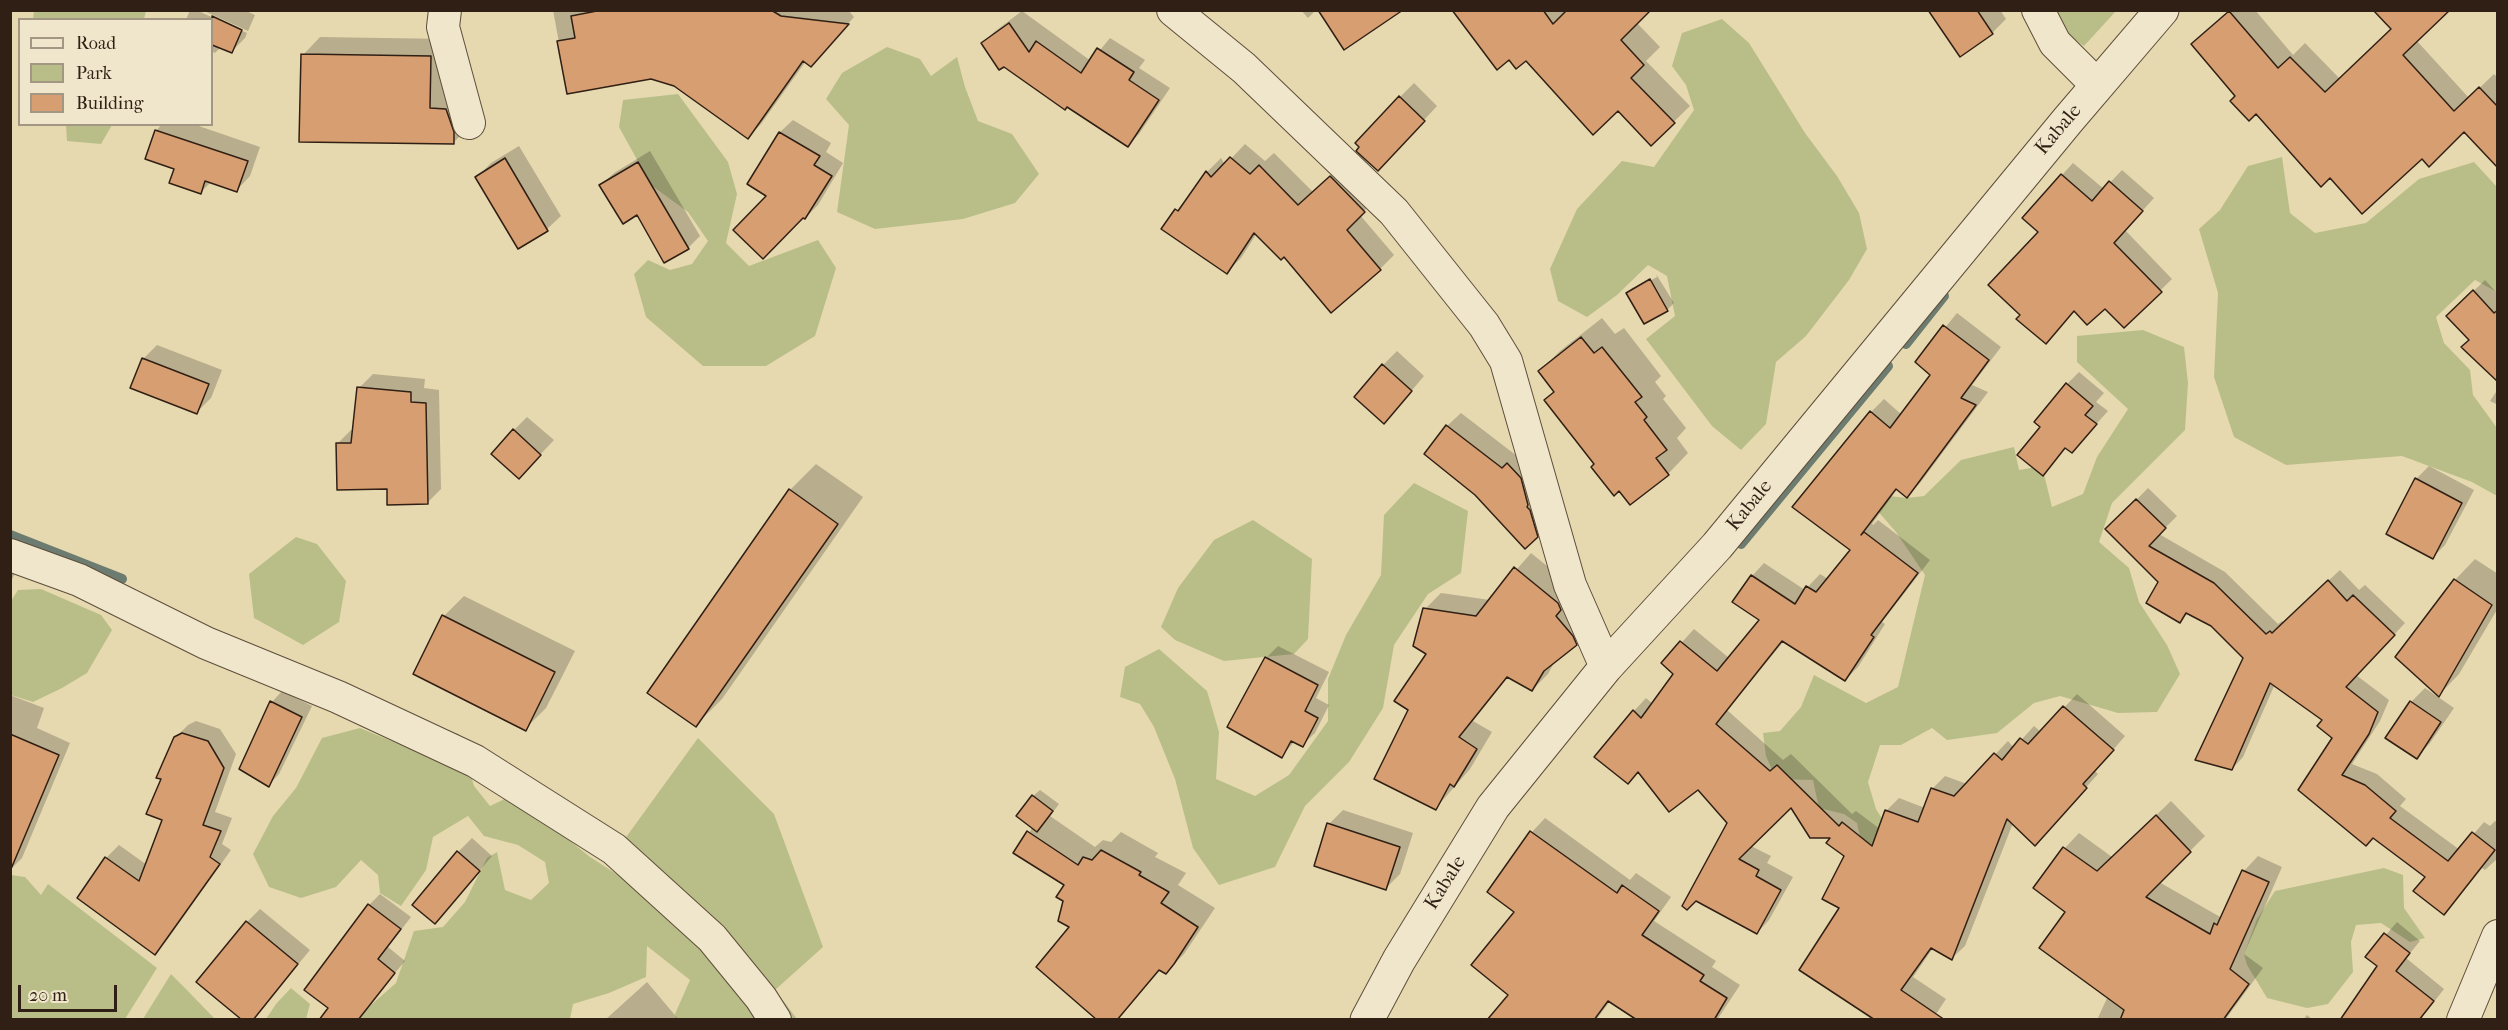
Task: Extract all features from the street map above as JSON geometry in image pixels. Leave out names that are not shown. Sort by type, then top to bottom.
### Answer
[{"type":"street","points":[[445,10],[443,27],[470,123]]},
{"type":"street","points":[[1173,10],[1244,68],[1394,212],[1484,325],[1506,362],[1570,585],[1605,667]]},
{"type":"street","points":[[2038,10],[2055,43],[2097,85]]},
{"type":"street","name":"Kabale","points":[[1367,1020],[1399,960],[1493,807],[1605,667],[1717,546],[2097,85],[2162,10]]},
{"type":"street","points":[[10,555],[79,580],[206,643],[338,697],[475,762],[615,849],[712,938],[761,998],[775,1020]]},
{"type":"street","points":[[2463,1020],[2498,936]]},
{"type":"green space","points":[[34,10],[146,11],[144,18],[33,18]]},
{"type":"green space","points":[[2055,11],[2116,11],[2084,46],[2063,32]]},
{"type":"green space","points":[[1722,19],[1749,43],[1805,133],[1837,176],[1859,213],[1867,249],[1849,280],[1806,336],[1776,362],[1766,424],[1741,450],[1712,426],[1646,339],[1675,316],[1667,276],[1648,265],[1617,295],[1587,317],[1558,301],[1550,269],[1577,209],[1622,161],[1654,167],[1694,110],[1686,85],[1672,66],[1682,33]]},
{"type":"green space","points":[[887,47],[920,59],[931,76],[957,57],[978,121],[1012,134],[1039,174],[1015,203],[963,219],[875,229],[837,212],[849,125],[826,99],[842,73]]},
{"type":"green space","points":[[678,94],[728,162],[737,194],[726,243],[749,266],[818,240],[836,268],[815,336],[766,366],[703,366],[646,317],[634,274],[648,260],[670,270],[692,264],[708,241],[688,212],[651,185],[619,127],[623,100]]},
{"type":"green space","points":[[66,126],[111,126],[101,144],[67,141]]},
{"type":"green space","points":[[2282,157],[2290,213],[2315,233],[2366,223],[2419,179],[2474,162],[2497,187],[2497,292],[2475,280],[2436,317],[2444,343],[2470,370],[2473,395],[2497,428],[2497,496],[2472,482],[2402,456],[2286,465],[2234,437],[2214,377],[2218,293],[2199,229],[2220,210],[2248,166]]},
{"type":"green space","points":[[2143,330],[2184,347],[2188,383],[2185,430],[2112,503],[2099,542],[2129,568],[2139,602],[2167,645],[2180,674],[2157,712],[2118,713],[2060,696],[2034,703],[1997,733],[1947,740],[1932,728],[1901,745],[1880,745],[1868,782],[1876,809],[1889,830],[1872,847],[1861,841],[1857,823],[1844,814],[1819,808],[1813,780],[1776,779],[1766,756],[1763,733],[1780,731],[1801,707],[1814,675],[1866,703],[1898,687],[1925,575],[1896,532],[1862,493],[1907,498],[1924,496],[1961,460],[2014,447],[2019,470],[2042,466],[2052,507],[2083,494],[2097,457],[2128,409],[2077,362],[2077,336]]},
{"type":"green space","points":[[1414,483],[1468,511],[1461,573],[1428,594],[1394,645],[1383,708],[1349,762],[1305,806],[1275,867],[1219,885],[1193,848],[1175,779],[1154,727],[1140,704],[1120,697],[1125,667],[1159,649],[1207,691],[1219,732],[1216,779],[1255,796],[1289,775],[1328,721],[1328,679],[1346,635],[1381,575],[1384,515]]},
{"type":"green space","points":[[1253,520],[1312,559],[1308,639],[1294,654],[1224,661],[1175,640],[1161,627],[1178,588],[1214,540]]},
{"type":"green space","points":[[296,537],[317,544],[346,581],[339,622],[303,645],[254,618],[249,574]]},
{"type":"green space","points":[[41,589],[101,615],[112,630],[87,673],[33,702],[11,695],[11,601],[18,590]]},
{"type":"green space","points":[[360,728],[418,752],[438,728],[459,734],[474,786],[490,806],[513,795],[590,857],[632,884],[686,925],[760,1019],[676,1019],[675,1014],[690,980],[647,946],[646,977],[609,993],[573,1004],[570,1019],[355,1019],[396,983],[414,931],[443,927],[465,902],[487,858],[497,852],[505,890],[531,900],[549,883],[545,862],[518,845],[484,836],[468,816],[433,837],[426,870],[401,906],[380,893],[378,875],[361,860],[336,887],[301,898],[269,887],[253,854],[273,816],[296,788],[322,738]]},
{"type":"green space","points":[[698,738],[774,814],[823,947],[775,990],[797,1019],[784,1019],[624,840]]},
{"type":"green space","points":[[2384,868],[2403,875],[2404,908],[2425,938],[2410,942],[2381,923],[2356,925],[2351,942],[2353,972],[2328,1004],[2307,1008],[2267,998],[2247,965],[2244,954],[2257,919],[2275,891]]},
{"type":"green space","points":[[11,875],[25,877],[41,895],[48,884],[157,968],[125,1019],[11,1019]]},
{"type":"green space","points":[[171,974],[184,987],[215,1019],[143,1019]]},
{"type":"green space","points":[[291,988],[310,1004],[306,1019],[266,1019],[276,1004]]},
{"type":"building","points":[[602,10],[771,10],[781,16],[849,24],[811,67],[803,61],[748,139],[674,86],[651,79],[567,94],[557,41],[575,38],[571,16]]},
{"type":"building","points":[[1318,10],[1403,10],[1344,50]]},
{"type":"building","points":[[1452,10],[1543,10],[1553,24],[1567,10],[1651,10],[1621,40],[1644,65],[1631,78],[1675,123],[1651,146],[1618,111],[1593,135],[1526,61],[1516,69],[1509,60],[1497,70]]},
{"type":"building","points":[[1928,10],[1977,10],[1993,34],[1960,57]]},
{"type":"building","points":[[2373,10],[2450,10],[2403,55],[2454,111],[2479,87],[2498,107],[2498,168],[2464,132],[2429,167],[2422,159],[2362,214],[2330,178],[2321,187],[2256,114],[2249,121],[2230,101],[2235,96],[2191,44],[2229,11],[2278,68],[2290,57],[2325,92],[2391,29]]},
{"type":"building","points":[[212,16],[242,30],[232,53],[213,45]]},
{"type":"building","points":[[1009,23],[1029,52],[1036,41],[1081,73],[1097,48],[1134,72],[1129,80],[1159,100],[1128,147],[1067,107],[1065,110],[1004,67],[999,70],[981,43]]},
{"type":"building","points":[[301,54],[431,56],[430,108],[446,109],[454,132],[454,144],[299,142]]},
{"type":"building","points":[[1399,96],[1425,121],[1378,171],[1356,151],[1359,147],[1355,143]]},
{"type":"building","points":[[155,130],[248,161],[237,192],[205,181],[201,194],[169,183],[174,169],[145,159]]},
{"type":"building","points":[[779,132],[820,156],[814,165],[832,176],[805,219],[803,218],[763,259],[733,230],[766,196],[747,184]]},
{"type":"building","points":[[1230,157],[1250,174],[1259,165],[1298,205],[1330,176],[1365,212],[1347,230],[1381,270],[1331,313],[1284,257],[1281,260],[1254,233],[1227,274],[1161,229],[1175,209],[1178,211],[1206,171],[1211,177]]},
{"type":"building","points":[[505,158],[548,231],[518,249],[475,177]]},
{"type":"building","points":[[638,162],[689,249],[664,263],[637,215],[623,224],[599,185]]},
{"type":"building","points":[[2061,174],[2092,201],[2109,181],[2143,211],[2114,243],[2162,292],[2124,328],[2105,309],[2087,325],[2074,311],[2046,344],[2016,319],[2020,315],[1988,285],[2038,232],[2022,218]]},
{"type":"building","points":[[1650,279],[1668,311],[1644,324],[1626,293]]},
{"type":"building","points":[[2473,290],[2494,313],[2498,310],[2498,382],[2461,347],[2469,340],[2446,316]]},
{"type":"building","points":[[1943,325],[1989,360],[1961,398],[1976,405],[1907,498],[1896,489],[1861,535],[1864,532],[1918,573],[1871,635],[1874,637],[1845,681],[1782,641],[1716,724],[1770,771],[1777,765],[1839,826],[1842,822],[1872,846],[1885,810],[1918,822],[1931,788],[1954,796],[1994,753],[2002,760],[2020,738],[2028,744],[2063,706],[2114,750],[2083,784],[2087,788],[2035,846],[2007,819],[1952,960],[1931,948],[1901,990],[1945,1020],[1875,1020],[1799,970],[1839,908],[1822,899],[1844,856],[1826,843],[1830,838],[1810,838],[1791,808],[1739,859],[1759,870],[1756,876],[1781,890],[1757,934],[1696,901],[1687,910],[1682,906],[1727,823],[1698,790],[1669,812],[1638,772],[1628,784],[1594,757],[1633,710],[1641,718],[1673,674],[1661,663],[1680,641],[1717,671],[1759,620],[1732,602],[1751,575],[1795,604],[1806,586],[1816,592],[1850,550],[1792,507],[1870,411],[1890,428],[1930,375],[1915,362]]},
{"type":"building","points":[[1581,337],[1594,353],[1602,347],[1642,397],[1635,402],[1647,417],[1644,420],[1667,450],[1656,458],[1669,475],[1630,505],[1619,491],[1614,496],[1591,467],[1594,464],[1544,400],[1554,392],[1538,371]]},
{"type":"building","points":[[142,358],[209,384],[197,414],[130,388]]},
{"type":"building","points":[[1382,364],[1412,391],[1384,424],[1354,397]]},
{"type":"building","points":[[2066,383],[2093,406],[2085,415],[2097,424],[2072,453],[2065,448],[2043,476],[2017,455],[2040,427],[2034,422]]},
{"type":"building","points":[[357,387],[411,392],[411,402],[426,403],[428,504],[387,505],[387,489],[337,490],[336,443],[351,443]]},
{"type":"building","points":[[1446,425],[1502,468],[1507,463],[1521,478],[1527,507],[1538,537],[1525,549],[1475,495],[1424,454]]},
{"type":"building","points":[[513,429],[541,455],[519,479],[491,454]]},
{"type":"building","points":[[2415,478],[2462,503],[2433,559],[2386,534]]},
{"type":"building","points":[[789,489],[838,524],[696,727],[647,693]]},
{"type":"building","points":[[2136,499],[2166,528],[2149,546],[2214,583],[2266,634],[2270,631],[2272,633],[2328,580],[2347,601],[2353,595],[2395,635],[2346,687],[2378,712],[2369,734],[2342,775],[2365,785],[2396,811],[2390,818],[2448,861],[2472,832],[2495,850],[2444,915],[2413,891],[2425,877],[2373,838],[2366,846],[2298,790],[2332,738],[2317,726],[2322,720],[2270,683],[2232,770],[2195,760],[2243,658],[2211,626],[2186,613],[2180,623],[2146,603],[2158,582],[2105,529]]},
{"type":"building","points":[[1514,567],[1558,603],[1561,610],[1556,616],[1573,636],[1577,645],[1544,671],[1532,691],[1507,677],[1459,737],[1477,749],[1454,787],[1450,784],[1436,810],[1374,779],[1408,710],[1394,701],[1426,654],[1413,646],[1423,608],[1476,616]]},
{"type":"building","points":[[2454,579],[2492,605],[2439,697],[2395,657]]},
{"type":"building","points":[[442,615],[555,672],[526,731],[413,674]]},
{"type":"building","points":[[1265,657],[1318,685],[1305,711],[1318,718],[1303,747],[1291,741],[1282,758],[1227,727]]},
{"type":"building","points":[[270,701],[302,717],[269,787],[239,769]]},
{"type":"building","points":[[2410,701],[2441,722],[2417,759],[2385,738]]},
{"type":"building","points":[[182,733],[208,741],[224,768],[203,825],[221,831],[210,857],[220,864],[155,955],[77,898],[105,857],[139,881],[162,820],[146,814],[161,779],[156,778],[174,737]]},
{"type":"building","points":[[10,734],[59,755],[11,869],[10,869]]},
{"type":"building","points":[[1032,795],[1053,811],[1037,832],[1016,816]]},
{"type":"building","points":[[2156,815],[2191,852],[2146,897],[2210,934],[2214,923],[2217,925],[2242,870],[2269,882],[2230,969],[2249,984],[2223,1020],[2120,1020],[2124,1010],[2039,948],[2065,912],[2033,888],[2063,847],[2097,871]]},
{"type":"building","points":[[1327,823],[1400,847],[1386,890],[1314,866]]},
{"type":"building","points":[[1027,831],[1078,865],[1083,857],[1092,860],[1101,850],[1141,872],[1139,875],[1169,892],[1161,903],[1198,927],[1166,974],[1159,970],[1117,1020],[1097,1020],[1036,967],[1069,927],[1058,921],[1063,901],[1056,897],[1064,885],[1013,853]]},
{"type":"building","points":[[1530,831],[1617,893],[1622,885],[1659,911],[1642,935],[1704,975],[1700,981],[1727,998],[1714,1020],[1637,1020],[1608,1001],[1594,1020],[1487,1020],[1508,995],[1471,965],[1514,912],[1487,892]]},
{"type":"building","points":[[457,851],[480,871],[435,924],[412,905]]},
{"type":"building","points":[[368,904],[401,929],[378,959],[395,973],[358,1020],[319,1020],[328,1008],[304,990]]},
{"type":"building","points":[[246,921],[298,964],[253,1020],[242,1020],[196,982]]},
{"type":"building","points":[[2384,933],[2410,953],[2396,971],[2434,1001],[2419,1020],[2340,1020],[2377,966],[2365,957]]},
{"type":"waterway","points":[[1906,344],[1944,296]]},
{"type":"waterway","points":[[1741,544],[1888,366]]},
{"type":"waterway","points":[[10,535],[122,579]]}]
